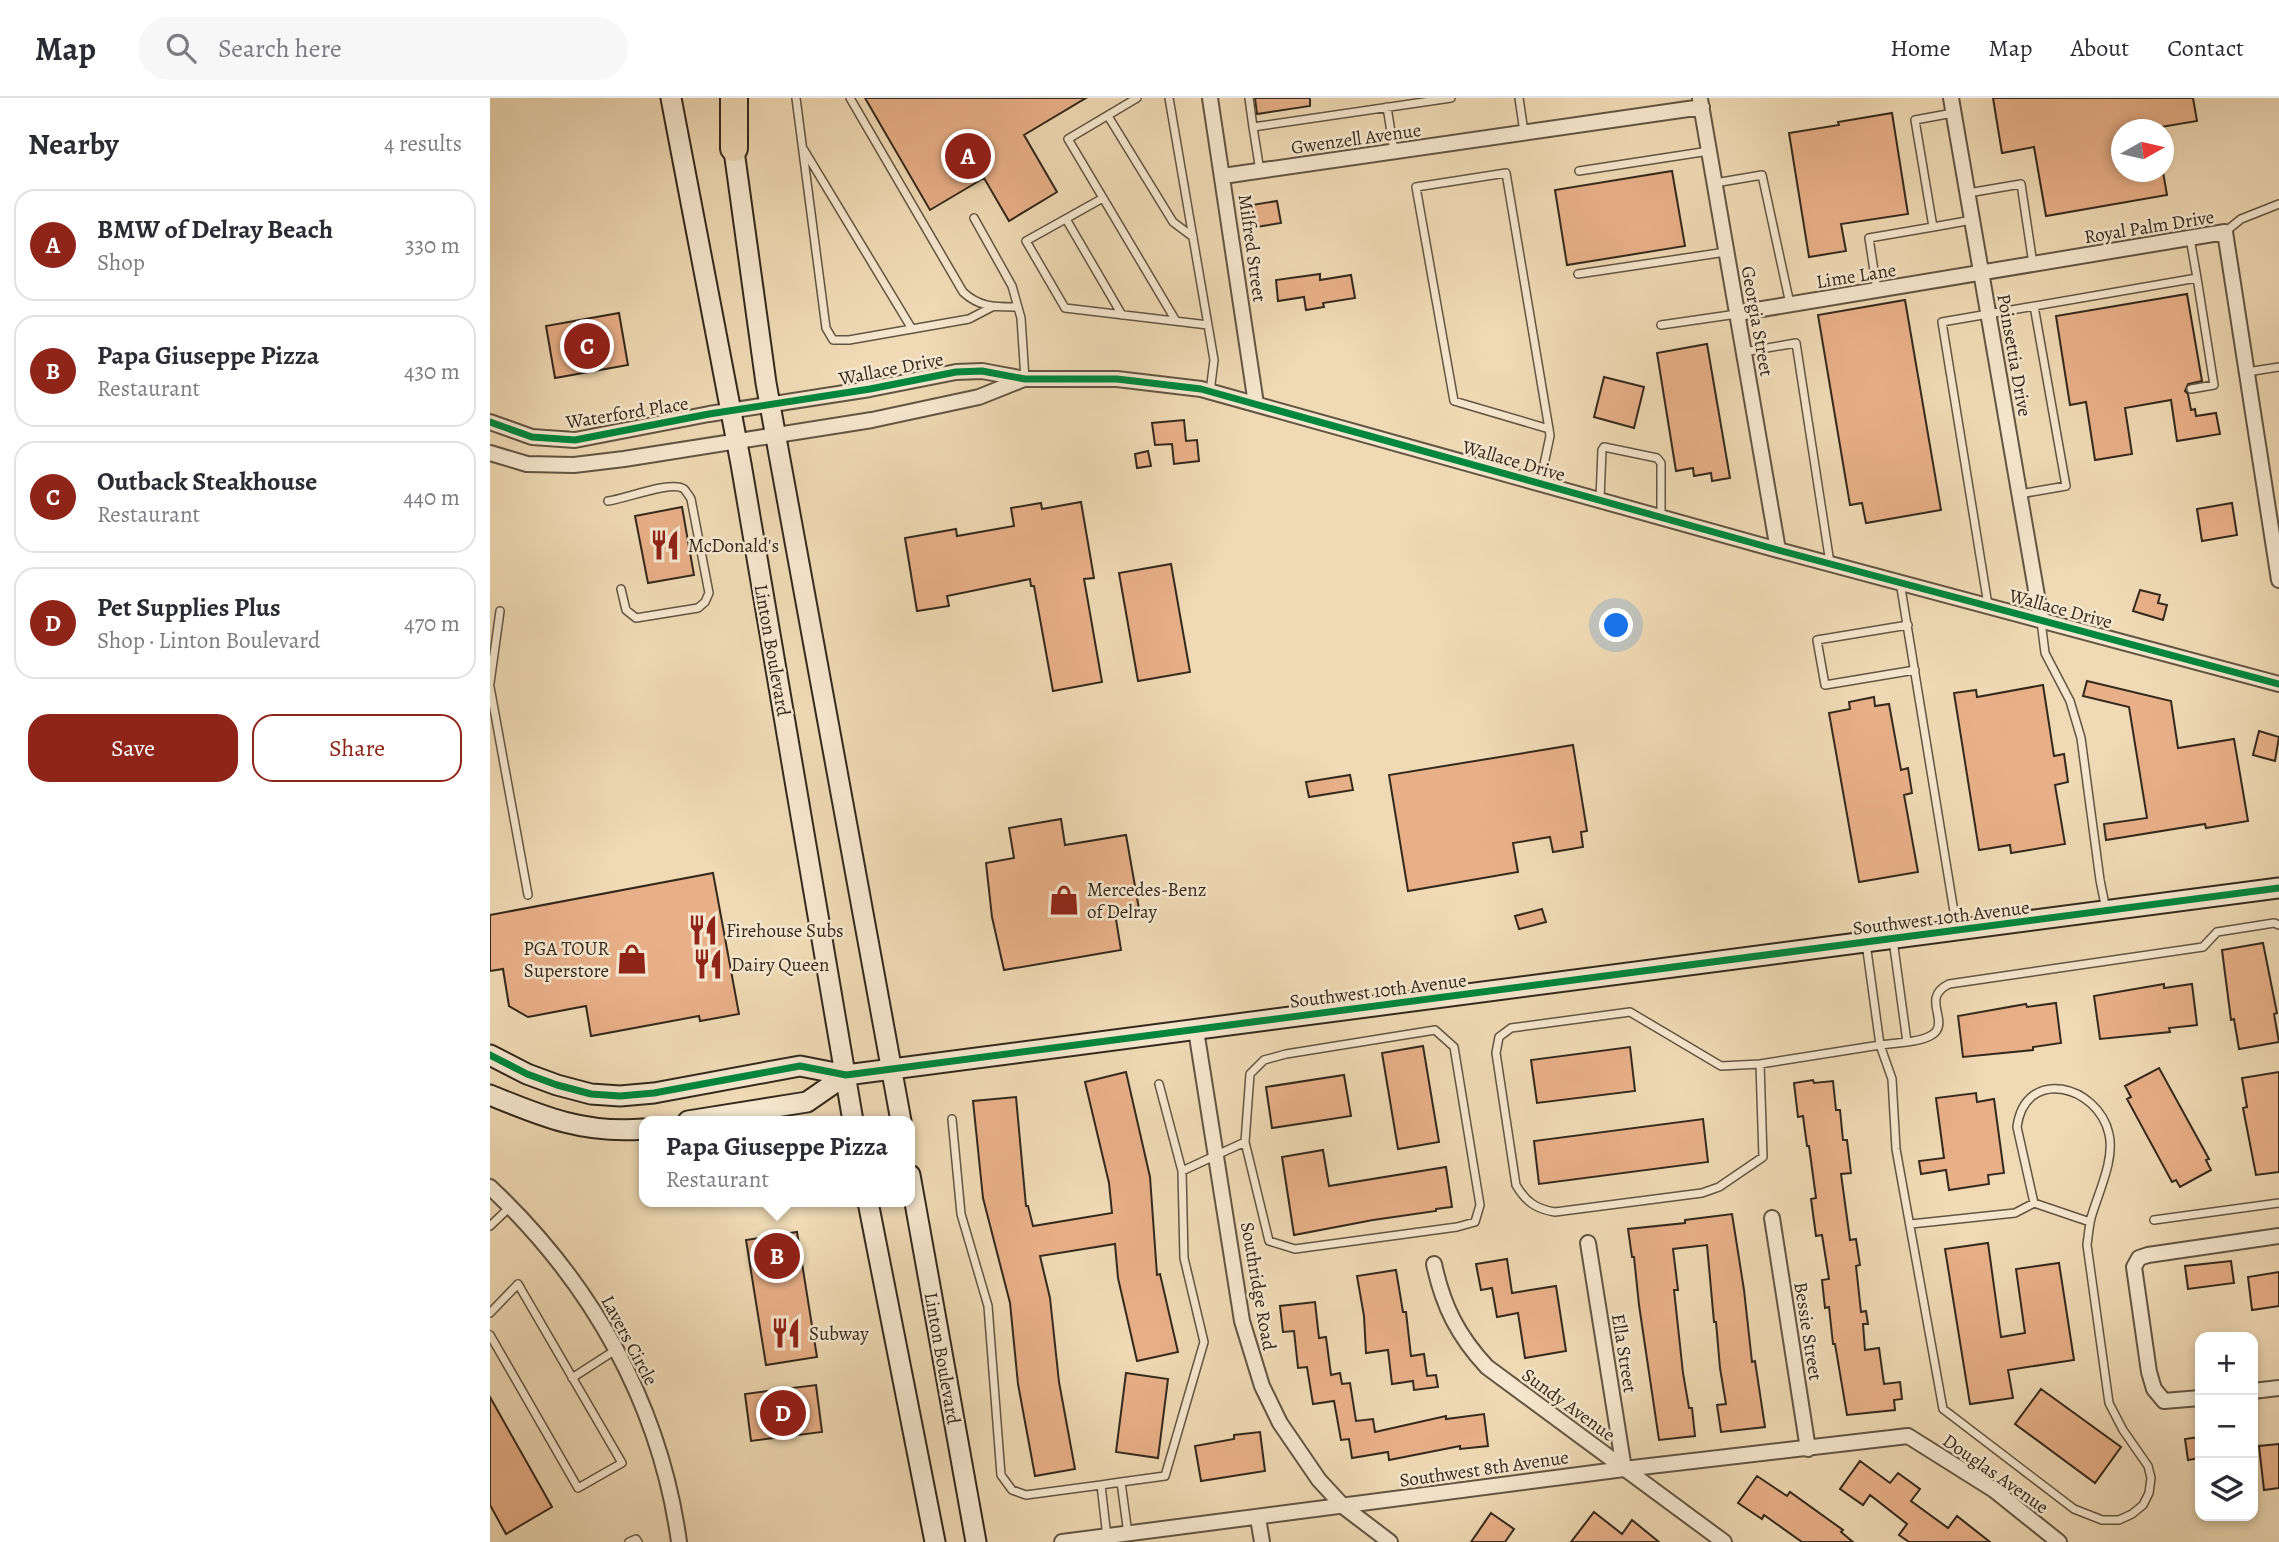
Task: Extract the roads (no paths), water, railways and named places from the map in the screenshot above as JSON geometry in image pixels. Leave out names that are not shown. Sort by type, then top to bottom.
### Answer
[{"type":"highway","points":[[734,98],[734,148]]},
{"type":"main road","name":"Linton Boulevard","points":[[671,98],[736,440],[852,1116]]},
{"type":"main road","points":[[726,98],[771,405],[900,1116]]},
{"type":"main road","name":"Southwest 10th Avenue","points":[[490,1055],[557,1086],[591,1094],[620,1096],[667,1091],[800,1066],[846,1075],[2279,888]]},
{"type":"main road","name":"Southwest 10th Avenue","points":[[719,1116],[807,1102],[846,1075]]},
{"type":"main road","points":[[490,1095],[547,1118],[616,1131],[639,1129]]},
{"type":"main road","name":"Linton Boulevard","points":[[915,1203],[976,1542]]},
{"type":"main road","points":[[868,1207],[935,1542]]},
{"type":"street","name":"Milfred Street","points":[[1210,98],[1256,404]]},
{"type":"street","name":"Poinsettia Drive","points":[[1951,98],[2041,619]]},
{"type":"street","name":"Gwenzell Avenue","points":[[1223,176],[1524,132],[1701,102]]},
{"type":"street","name":"Georgia Street","points":[[1701,102],[1778,550]]},
{"type":"street","name":"Royal Palm Drive","points":[[1981,274],[2225,232],[2275,530],[2279,580]]},
{"type":"street","name":"Lime Lane","points":[[1738,313],[1981,274]]},
{"type":"street","name":"Wallace Drive","points":[[730,411],[956,372],[982,371],[1025,379],[1117,379],[1210,392],[1778,550],[2279,684]]},
{"type":"street","name":"Wallace Drive","points":[[736,440],[872,420],[979,397],[1025,379]]},
{"type":"street","name":"Waterford Place","points":[[490,422],[532,437],[575,440],[730,411]]},
{"type":"street","points":[[490,453],[527,464],[574,465],[736,440]]},
{"type":"street","name":"Southridge Road","points":[[1196,1030],[1242,1321],[1262,1386],[1280,1423],[1302,1458],[1343,1507],[1390,1542]]},
{"type":"street","name":"Lavers Circle","points":[[490,1187],[543,1241],[573,1279],[617,1349],[654,1435],[667,1480],[679,1542]]},
{"type":"street","name":"Bessie Street","points":[[1772,1219],[1808,1449]]},
{"type":"street","points":[[2195,1398],[2164,1401],[2154,1389],[2149,1372],[2134,1267],[2139,1258],[2279,1236]]},
{"type":"street","name":"Ella Street","points":[[1588,1243],[1624,1469]]},
{"type":"street","name":"Sundy Avenue","points":[[1434,1265],[1446,1308],[1456,1330],[1470,1349],[1497,1375],[1724,1542]]},
{"type":"street","points":[[2258,1390],[2279,1388]]},
{"type":"street","name":"Southwest 8th Avenue","points":[[1062,1542],[1118,1537],[1624,1469],[1908,1436],[1910,1438]]},
{"type":"street","name":"Douglas Avenue","points":[[1910,1438],[1994,1490],[2059,1542]]},
{"type":"street","points":[[1258,1518],[1262,1542]]},
{"type":"lane","points":[[796,98],[826,328],[833,340],[849,340],[969,319],[992,307]]},
{"type":"lane","points":[[850,98],[963,292],[974,303],[992,307],[1018,307]]},
{"type":"lane","points":[[1137,98],[1068,139],[1176,321]]},
{"type":"lane","points":[[1169,98],[1214,360],[1210,392]]},
{"type":"lane","points":[[1249,98],[1260,171]]},
{"type":"lane","points":[[1253,127],[1451,98]]},
{"type":"lane","points":[[1519,98],[1524,132]]},
{"type":"lane","points":[[1387,107],[1394,151]]},
{"type":"lane","points":[[1933,227],[1915,120],[1954,113]]},
{"type":"lane","points":[[1108,116],[1173,222],[1194,237]]},
{"type":"lane","points":[[802,146],[912,329]]},
{"type":"lane","points":[[1579,171],[1710,151]]},
{"type":"lane","points":[[1539,483],[1550,436],[1549,429],[1506,173],[1416,187],[1454,401],[1549,429]]},
{"type":"lane","points":[[1715,183],[1762,175],[1790,305]]},
{"type":"lane","points":[[1967,193],[2021,184],[2033,265]]},
{"type":"lane","points":[[1103,198],[1027,241],[1065,308],[1208,325]]},
{"type":"lane","points":[[2225,232],[2241,219],[2279,204]]},
{"type":"lane","points":[[974,218],[1012,286],[1021,318],[1025,379]]},
{"type":"lane","points":[[1066,219],[1122,314]]},
{"type":"lane","points":[[1877,291],[1869,238],[1972,220]]},
{"type":"lane","points":[[2190,238],[2214,385],[2191,389]]},
{"type":"lane","points":[[1578,274],[1727,252]]},
{"type":"lane","points":[[1988,605],[1942,322],[2197,278]]},
{"type":"lane","points":[[2019,494],[2066,486],[2034,306]]},
{"type":"lane","points":[[1661,325],[1738,313]]},
{"type":"lane","points":[[1744,352],[1796,342],[1830,564]]},
{"type":"lane","points":[[2247,372],[2279,367]]},
{"type":"lane","points":[[1600,500],[1604,447],[1657,458],[1661,463],[1661,517]]},
{"type":"lane","points":[[608,501],[675,486],[685,490],[691,499],[709,593],[698,608],[636,618],[626,610],[621,589]]},
{"type":"lane","points":[[1900,582],[1957,930]]},
{"type":"lane","points":[[500,611],[490,685],[528,895]]},
{"type":"lane","points":[[2041,619],[2045,653],[2070,701],[2081,738],[2100,880],[2107,911]]},
{"type":"lane","points":[[1908,625],[1817,640],[1825,685],[1915,670]]},
{"type":"lane","points":[[1760,1064],[1763,1157],[1720,1186],[1702,1193],[1555,1212],[1542,1210],[1531,1204],[1516,1185],[1496,1053],[1499,1037],[1511,1028],[1630,1012],[1721,1066],[1760,1064],[1927,1039],[1936,1032],[1939,1022],[1935,1000],[1937,995],[1949,984],[2203,947],[2217,932],[2274,923],[2279,925]]},
{"type":"lane","points":[[1892,939],[1907,1042]]},
{"type":"lane","points":[[1866,942],[1880,1045],[1892,1079],[1896,1149],[1943,1409],[2074,1509],[2102,1520],[2119,1520],[2132,1514],[2143,1504],[2149,1493],[2151,1478],[2148,1466],[2123,1430],[2109,1403],[2087,1245],[2090,1222],[2109,1155],[2110,1136],[2103,1117],[2091,1102],[2075,1092],[2056,1088],[2044,1089],[2024,1104],[2019,1115],[2017,1127],[2034,1203]]},
{"type":"lane","points":[[1436,1030],[1454,1047],[1480,1205],[1475,1222],[1457,1227],[1295,1249],[1269,1241],[1245,1142],[1250,1074],[1264,1060],[1286,1054],[1436,1030]]},
{"type":"lane","points":[[952,1119],[961,1214],[988,1306],[1001,1475],[1012,1490],[1026,1496],[1165,1476],[1204,1342],[1184,1258],[1182,1171],[1159,1084]]},
{"type":"lane","points":[[1182,1171],[1245,1142]]},
{"type":"lane","points":[[1911,1224],[2015,1213],[2034,1203],[2090,1222]]},
{"type":"lane","points":[[2154,1220],[2279,1203]]},
{"type":"lane","points":[[490,1226],[511,1206]]},
{"type":"lane","points":[[490,1313],[519,1284],[621,1463],[578,1488],[490,1335]]},
{"type":"lane","points":[[572,1378],[617,1349]]},
{"type":"lane","points":[[1118,1537],[1121,1482]]},
{"type":"lane","points":[[1101,1485],[1118,1537]]},
{"type":"lane","points":[[629,1542],[636,1539],[638,1542]]},
{"type":"place","name":"BMW of Delray Beach","points":[[968,156]]},
{"type":"place","name":"Outback Steakhouse","points":[[587,346]]},
{"type":"place","name":"McDonald's","points":[[665,545]]},
{"type":"place","name":"Mercedes-Benz of Delray","points":[[1064,900]]},
{"type":"place","name":"Firehouse Subs","points":[[703,930]]},
{"type":"place","name":"PGA TOUR Superstore","points":[[632,959]]},
{"type":"place","name":"Dairy Queen","points":[[708,964]]},
{"type":"place","name":"Papa Giuseppe Pizza","points":[[777,1256]]},
{"type":"place","name":"Subway","points":[[786,1333]]},
{"type":"place","name":"Pet Supplies Plus","points":[[783,1413]]}]
